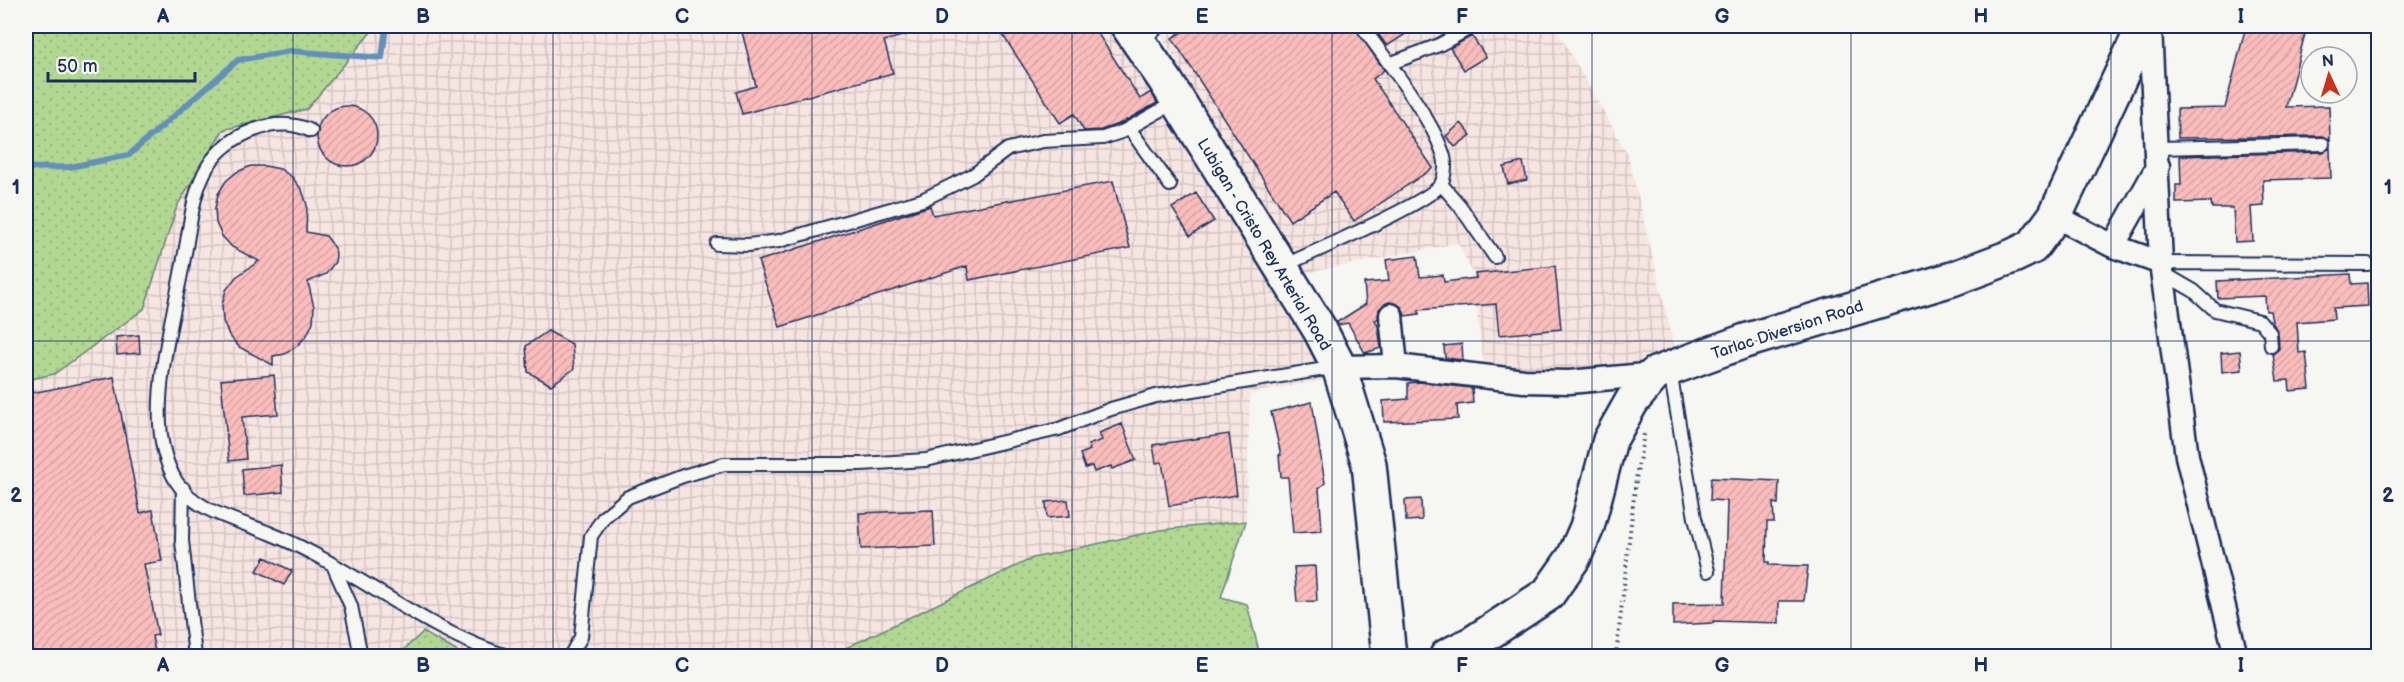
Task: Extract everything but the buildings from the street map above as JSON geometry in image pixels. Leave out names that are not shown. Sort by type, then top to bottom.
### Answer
[{"type":"main road","name":"Tarlac Diversion Road","points":[[1662,370],[1757,337],[1952,279],[2013,256],[2031,246],[2055,216],[2144,26]]},
{"type":"main road","name":"Lubigan - Cristo Rey Arterial Road","points":[[1142,31],[1178,101],[1320,330],[1339,367],[1369,464],[1389,657]]},
{"type":"main road","points":[[1447,657],[1473,644],[1548,594],[1574,557],[1587,527],[1610,440],[1632,401],[1662,370]]},
{"type":"street","points":[[2150,26],[2162,268],[2187,456],[2236,657]]},
{"type":"street","points":[[2113,246],[2158,157]]},
{"type":"street","points":[[2055,216],[2162,268]]},
{"type":"street","points":[[1391,315],[1396,366]]},
{"type":"street","points":[[1339,367],[1396,366],[1524,381],[1558,382],[1662,370]]},
{"type":"lane","points":[[1281,267],[1379,222],[1431,195],[1441,184],[1445,158],[1434,135],[1362,26]]},
{"type":"lane","points":[[1389,64],[1439,45],[1474,26]]},
{"type":"lane","points":[[717,244],[748,245],[779,241],[922,200],[973,175],[1000,153],[1022,144],[1103,138],[1129,128],[1178,101]]},
{"type":"lane","points":[[311,131],[303,127],[278,126],[248,132],[228,144],[208,166],[195,199],[168,346],[160,423],[164,453],[176,482],[196,501],[221,516],[271,534],[421,616],[489,651],[507,657]]},
{"type":"lane","points":[[1129,128],[1170,185]]},
{"type":"lane","points":[[2158,157],[2323,144]]},
{"type":"lane","points":[[1441,184],[1460,206],[1495,257]]},
{"type":"lane","points":[[2162,268],[2368,264]]},
{"type":"lane","points":[[2162,268],[2194,291],[2215,310],[2260,321],[2270,333],[2271,346]]},
{"type":"lane","points":[[570,657],[581,638],[591,536],[604,518],[628,497],[683,476],[724,464],[861,464],[926,460],[1059,429],[1111,409],[1156,396],[1339,367]]},
{"type":"lane","points":[[1662,370],[1708,571]]},
{"type":"lane","points":[[183,488],[182,541],[195,657]]},
{"type":"lane","points":[[333,566],[351,606],[361,657]]},
{"type":"path","points":[[1616,657],[1636,479],[1644,432]]},
{"type":"shaded area","points":[[376,26],[1110,26],[1243,233],[1326,380],[1250,393],[1246,521],[1160,530],[1033,558],[829,656],[465,656],[423,632],[397,656],[26,656],[26,380],[54,374],[144,309],[177,206],[223,130],[307,109]]},
{"type":"shaded area","points":[[1156,26],[1555,26],[1628,155],[1676,353],[1658,360],[1585,374],[1484,369],[1472,271],[1458,243],[1301,274]]},
{"type":"green space","points":[[26,26],[376,26],[307,109],[223,130],[177,206],[144,309],[54,374],[26,380]]},
{"type":"green space","points":[[1246,521],[1221,597],[1247,604],[1260,655],[917,651],[911,656],[829,656],[1033,558],[1160,530]]},
{"type":"green space","points":[[423,632],[465,656],[397,656]]},
{"type":"waterway","points":[[26,168],[70,167],[129,155],[238,60],[290,51],[382,58],[386,26]]}]
